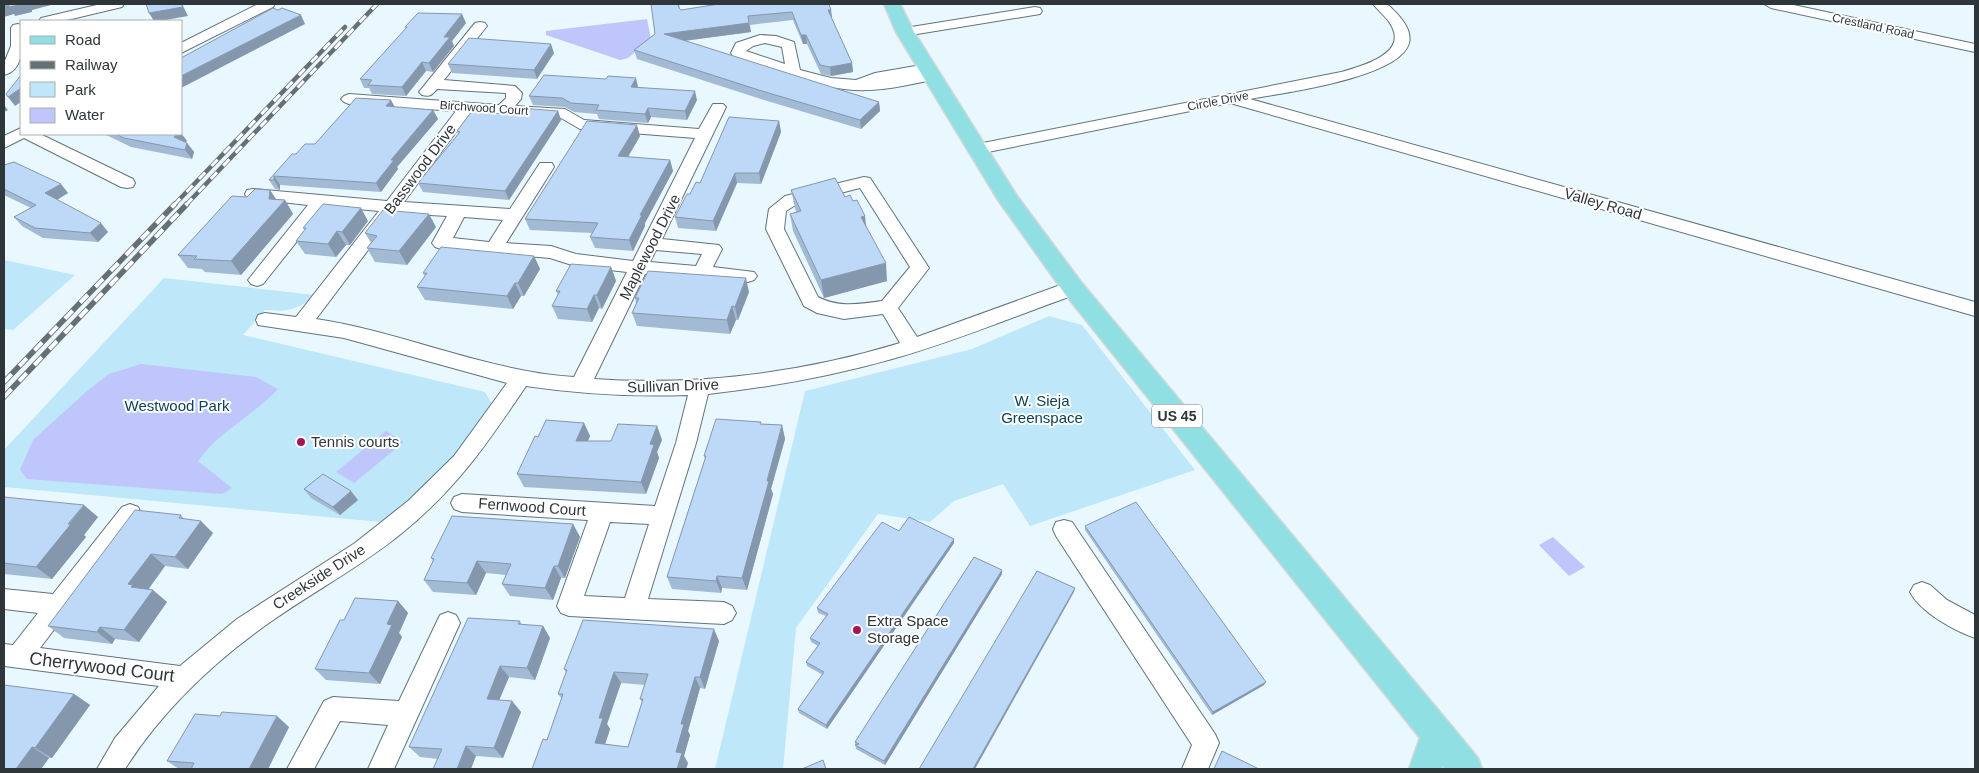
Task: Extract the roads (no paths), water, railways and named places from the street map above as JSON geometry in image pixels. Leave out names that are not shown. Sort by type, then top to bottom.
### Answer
[{"type":"main road","name":"US 45","points":[[892,4],[905,32],[929,72],[1016,210],[1074,288],[1466,769]]},
{"type":"main road","points":[[1425,769],[1438,734]]},
{"type":"street","points":[[50,20],[117,4]]},
{"type":"street","points":[[182,47],[268,4]]},
{"type":"street","name":"Circle Drive","points":[[978,149],[1344,76],[1386,62],[1396,52],[1402,42],[1403,34],[1400,25],[1380,4]]},
{"type":"street","name":"Crestland Road","points":[[1771,4],[1975,48]]},
{"type":"street","points":[[905,32],[1035,11]]},
{"type":"street","points":[[418,104],[480,26]]},
{"type":"street","points":[[4,71],[15,60],[20,39],[14,29]]},
{"type":"street","points":[[793,71],[846,86],[881,85],[929,72]]},
{"type":"street","points":[[433,84],[510,89],[514,93],[513,99],[503,109]]},
{"type":"street","name":"Birchwood Court","points":[[349,99],[565,114],[580,124],[705,134]]},
{"type":"street","name":"Valley Road","points":[[1231,99],[1975,309]]},
{"type":"street","name":"Maplewood Drive","points":[[580,386],[652,244],[718,107]]},
{"type":"street","name":"Basswood Drive","points":[[301,324],[323,298],[466,108]]},
{"type":"street","points":[[4,143],[20,135]]},
{"type":"street","points":[[30,135],[127,182]]},
{"type":"street","points":[[494,248],[546,166]]},
{"type":"street","points":[[864,182],[920,268],[888,307],[844,312],[824,308],[811,300],[775,230],[778,209],[792,200],[864,182]]},
{"type":"street","points":[[254,194],[392,207],[514,215]]},
{"type":"street","points":[[257,280],[321,200]]},
{"type":"street","points":[[459,211],[441,243],[551,252],[576,260],[748,276]]},
{"type":"street","points":[[652,244],[713,249],[702,272]]},
{"type":"street","name":"Sullivan Drive","points":[[265,320],[345,332],[485,371],[521,378],[609,388],[700,386],[742,383],[841,366],[968,328],[1074,288]]},
{"type":"street","points":[[888,307],[912,346]]},
{"type":"street","name":"Creekside Drive","points":[[110,769],[135,732],[186,678],[235,634],[350,559],[392,528],[424,500],[452,472],[484,433],[521,378]]},
{"type":"street","points":[[632,609],[686,443],[700,386]]},
{"type":"street","name":"Fernwood Court","points":[[462,503],[663,516]]},
{"type":"street","name":"Fernwood Court","points":[[602,512],[569,606],[724,613]]},
{"type":"street","name":"Cherrywood Court","points":[[11,656],[59,605],[130,513]]},
{"type":"street","points":[[1064,529],[1206,743],[1195,769]]},
{"type":"street","points":[[1922,592],[1939,607],[1975,627]]},
{"type":"street","points":[[6,602],[59,605]]},
{"type":"street","points":[[381,769],[448,623]]},
{"type":"street","name":"Cherrywood Court","points":[[11,656],[186,678]]},
{"type":"street","points":[[300,769],[333,709],[406,714]]},
{"type":"water","points":[[647,19],[651,39],[628,58],[620,60],[546,35],[546,31]]},
{"type":"water","points":[[141,364],[256,377],[278,389],[206,450],[198,461],[232,488],[222,494],[27,479],[20,470],[33,440],[87,391],[109,374]]},
{"type":"water","points":[[386,431],[404,442],[354,483],[336,472]]},
{"type":"water","points":[[1553,537],[1585,567],[1569,576],[1539,545]]},
{"type":"railway","points":[[186,205],[377,4]]},
{"type":"railway","points":[[174,205],[345,27]]},
{"type":"railway","points":[[4,382],[175,204]]},
{"type":"railway","points":[[4,397],[187,204]]},
{"type":"place","name":"Tennis courts","points":[[301,442]]},
{"type":"place","name":"Extra Space Storage","points":[[857,630]]},
{"type":"park label","name":"Westwood Park","points":[[177,406]]},
{"type":"park label","name":"W. Sieja Greenspace","points":[[1042,410]]}]
